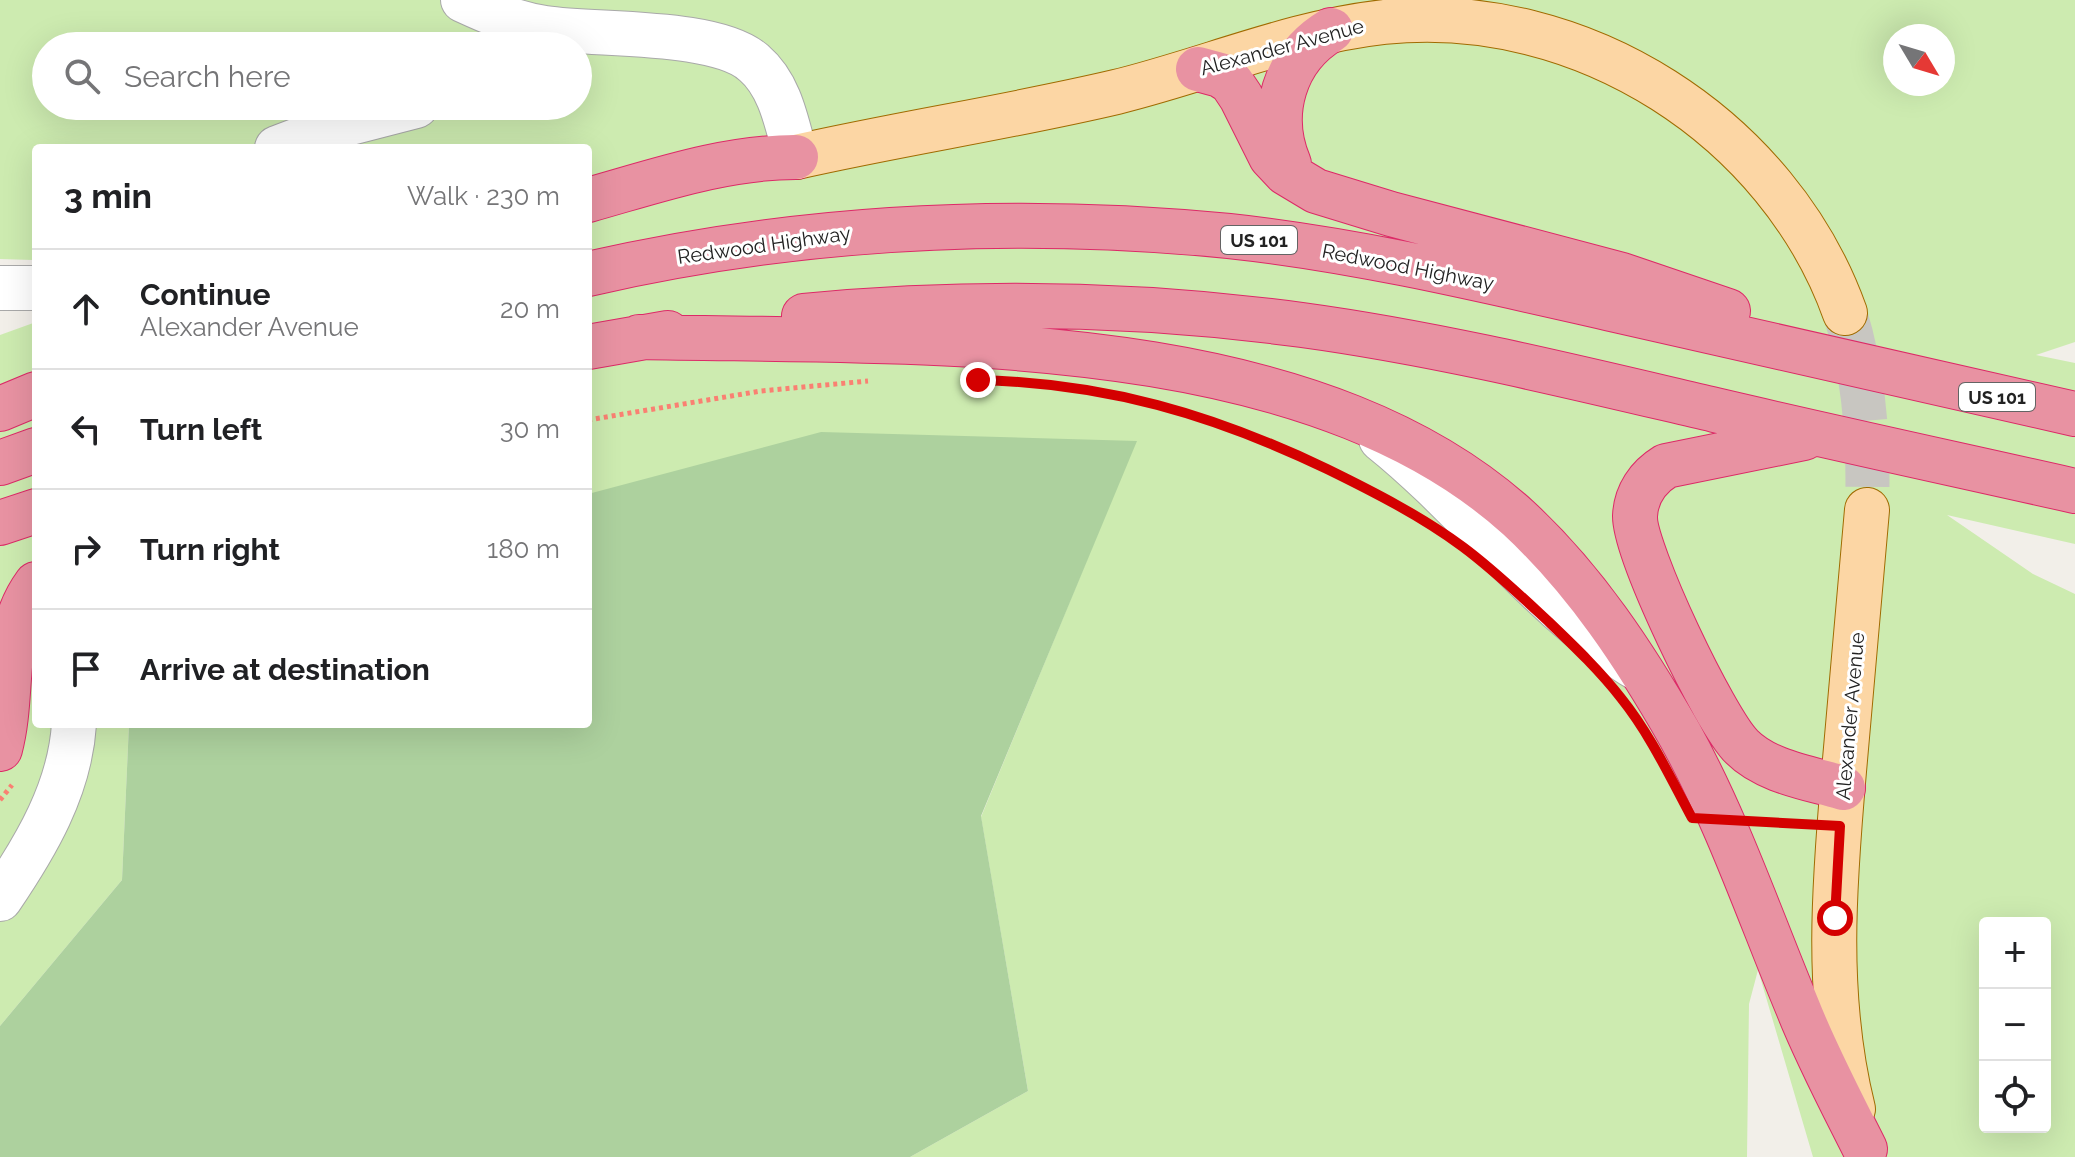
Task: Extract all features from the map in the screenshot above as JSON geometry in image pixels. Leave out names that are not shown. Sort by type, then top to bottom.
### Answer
[{"type":"highway","points":[[1304,185],[1291,169],[1283,150],[1279,126],[1280,104],[1289,75],[1299,58],[1331,30]]},
{"type":"highway","points":[[1198,69],[1220,75],[1235,87],[1271,157],[1286,173],[1329,197],[1622,275],[1919,379]]},
{"type":"highway","points":[[592,199],[726,163],[796,157]]},
{"type":"highway","name":"Redwood Highway","points":[[592,273],[735,246],[870,231],[1011,225],[1150,229],[1233,237],[1409,265],[2075,414]]},
{"type":"highway","points":[[592,346],[755,321],[889,309],[1028,305],[1163,311],[1302,325],[1434,348],[1568,375],[2075,491]]},
{"type":"highway","points":[[639,337],[949,344],[1055,351],[1125,360],[1215,377],[1346,415],[1395,436],[1470,481],[1517,517],[1589,594],[1680,736],[1721,819],[1816,1051],[1866,1153]]},
{"type":"highway","points":[[0,409],[32,396]]},
{"type":"highway","points":[[1820,435],[1666,466],[1650,478],[1640,494],[1635,527],[1676,628],[1714,707],[1734,738],[1750,754],[1841,807]]},
{"type":"highway","points":[[0,463],[32,451]]},
{"type":"highway","points":[[0,523],[32,512]]},
{"type":"highway","points":[[0,749],[7,711],[8,660],[30,608]]},
{"type":"highway","points":[[1647,681],[1728,773],[1751,788],[1777,796],[1808,798],[1831,795],[1841,807]]},
{"type":"main road","name":"Alexander Avenue","points":[[796,157],[1113,93],[1331,30],[1404,20],[1477,23],[1574,46],[1646,79],[1703,118],[1771,183],[1812,239],[1845,313]]},
{"type":"main road","name":"Alexander Avenue","points":[[1866,1153],[1844,1070],[1836,1012],[1833,952],[1841,807],[1867,510]]},
{"type":"street","points":[[463,0],[511,32]]},
{"type":"street","points":[[528,32],[546,28],[694,40],[736,50],[756,64],[775,91],[796,157]]},
{"type":"street","points":[[288,144],[362,120]]},
{"type":"street","points":[[0,288],[32,288]]},
{"type":"street","points":[[0,899],[34,847],[52,809],[66,772],[73,728]]},
{"type":"path","points":[[592,419],[761,391],[871,381]]},
{"type":"path","points":[[1193,414],[1291,452],[1400,506]]},
{"type":"path","points":[[1721,819],[1841,807]]},
{"type":"green space","points":[[0,0],[2075,0],[2075,342],[2036,355],[2075,363],[2075,544],[1947,515],[2033,574],[2075,594],[2075,1157],[1813,1157],[1758,970],[1749,1004],[1747,1157],[910,1157],[1028,1091],[981,817],[1136,441],[592,496],[592,144],[32,144],[32,260],[0,259]]},
{"type":"green space","points":[[32,323],[32,728],[129,728],[122,880],[0,1026],[0,335]]},
{"type":"green space","points":[[821,432],[1137,441],[981,816],[1028,1091],[910,1157],[0,1157],[0,1026],[122,880],[129,728],[592,728],[592,493]]},
{"type":"tunnel","points":[[1845,313],[1857,362],[1864,411],[1867,510]]},
{"type":"route","points":[[978,380],[1074,387],[1205,417],[1291,452],[1421,519],[1484,563],[1583,655],[1621,697],[1639,723],[1692,818],[1840,826],[1835,918]]}]
